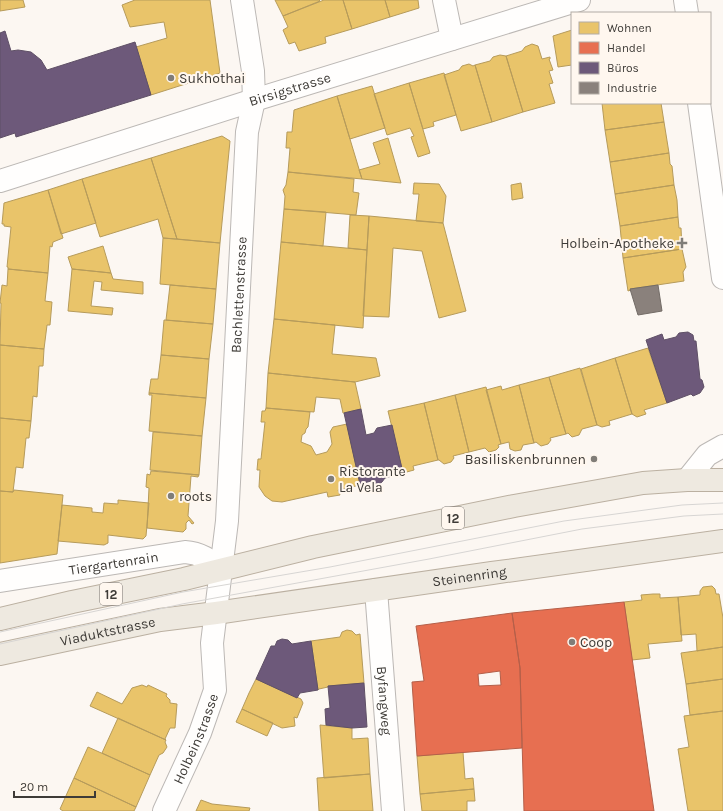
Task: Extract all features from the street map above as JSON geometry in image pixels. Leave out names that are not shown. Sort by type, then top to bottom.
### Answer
[{"type":"main road","name":"12","points":[[0,619],[72,602],[184,579],[313,547],[514,506],[643,483],[687,480],[723,480]]},
{"type":"main road","name":"Steinenring","points":[[216,613],[723,541]]},
{"type":"main road","name":"Viaduktstrasse","points":[[0,654],[160,620],[216,613]]},
{"type":"street","name":"Bachlettenstrasse","points":[[219,592],[227,522],[247,132],[254,100],[253,71],[242,0]]},
{"type":"street","points":[[444,0],[452,39]]},
{"type":"street","name":"Birsigstrasse","points":[[0,181],[254,100],[579,0]]},
{"type":"street","points":[[685,0],[687,12]]},
{"type":"street","points":[[699,104],[723,278]]},
{"type":"street","points":[[687,480],[707,455],[723,446]]},
{"type":"street","name":"Tiergartenrain","points":[[0,581],[185,552],[194,553],[205,557],[222,569]]},
{"type":"street","name":"Byfangweg","points":[[376,590],[393,811]]},
{"type":"street","name":"Holbeinstrasse","points":[[164,811],[200,733],[215,690],[212,643],[219,592]]},
{"type":"building: Wohnen","points":[[0,0],[23,0],[25,7],[0,11]]},
{"type":"building: Wohnen","points":[[135,0],[210,0],[220,73],[151,95],[136,47],[167,38],[164,22],[130,27],[122,5]]},
{"type":"building: Wohnen","points":[[275,0],[319,0],[320,1],[283,16]]},
{"type":"building: Wohnen","points":[[324,0],[343,0],[352,29],[325,37],[326,43],[299,51],[295,42],[289,44],[283,30],[288,27],[283,16]]},
{"type":"building: Wohnen","points":[[343,0],[385,0],[390,17],[352,29]]},
{"type":"building: Wohnen","points":[[385,0],[418,0],[419,8],[390,17]]},
{"type":"building: Wohnen","points":[[571,30],[571,65],[558,67],[553,36]]},
{"type":"building: Wohnen","points":[[532,44],[538,46],[542,59],[550,57],[549,59],[553,70],[549,71],[553,83],[549,84],[555,103],[523,112],[506,56],[522,51],[525,47]]},
{"type":"building: Wohnen","points":[[500,55],[506,56],[523,112],[492,122],[475,65],[490,61],[493,57]]},
{"type":"building: Wohnen","points":[[469,64],[473,66],[475,65],[492,122],[461,131],[444,75],[459,70],[462,66]]},
{"type":"building: Wohnen","points":[[444,73],[456,115],[433,122],[434,126],[423,129],[409,83]]},
{"type":"building: Wohnen","points":[[409,83],[430,153],[418,157],[411,137],[414,136],[410,128],[387,135],[374,94]]},
{"type":"building: Wohnen","points":[[372,86],[385,128],[350,139],[337,96]]},
{"type":"building: Wohnen","points":[[337,96],[362,179],[288,172],[290,148],[286,148],[287,132],[292,132],[294,110]]},
{"type":"building: Wohnen","points":[[602,104],[661,104],[664,122],[605,130]]},
{"type":"building: Wohnen","points":[[664,122],[669,153],[610,162],[605,130]]},
{"type":"building: Wohnen","points":[[222,136],[230,141],[220,243],[177,239],[151,158]]},
{"type":"building: Wohnen","points":[[388,138],[401,183],[362,179],[359,170],[380,164],[373,143]]},
{"type":"building: Wohnen","points":[[669,153],[674,185],[615,194],[610,162]]},
{"type":"building: Wohnen","points":[[151,158],[177,239],[163,238],[158,219],[100,237],[82,179]]},
{"type":"building: Wohnen","points":[[288,172],[354,179],[353,192],[359,193],[356,215],[284,209],[285,196],[283,190],[286,185]]},
{"type":"building: Wohnen","points":[[82,179],[96,223],[61,234],[48,190]]},
{"type":"building: Wohnen","points":[[414,183],[439,184],[446,196],[443,223],[416,221],[419,194],[413,194]]},
{"type":"building: Wohnen","points":[[521,183],[523,198],[512,200],[511,185]]},
{"type":"building: Wohnen","points":[[674,185],[678,217],[620,226],[615,194]]},
{"type":"building: Wohnen","points":[[48,190],[63,238],[53,242],[52,247],[50,246],[48,273],[8,269],[11,227],[4,226],[4,224],[2,224],[4,203]]},
{"type":"building: Wohnen","points":[[284,209],[326,212],[323,246],[281,242]]},
{"type":"building: Wohnen","points":[[350,215],[369,216],[367,250],[348,248]]},
{"type":"building: Wohnen","points":[[369,216],[443,223],[466,311],[439,318],[422,251],[393,248],[389,317],[363,316]]},
{"type":"building: Wohnen","points":[[678,217],[679,228],[681,228],[682,249],[623,258],[620,226]]},
{"type":"building: Wohnen","points":[[163,238],[220,243],[216,289],[160,284]]},
{"type":"building: Wohnen","points":[[281,242],[367,250],[363,328],[274,319]]},
{"type":"building: Wohnen","points":[[103,246],[111,273],[72,269],[68,257]]},
{"type":"building: Wohnen","points":[[682,249],[686,267],[683,272],[684,281],[630,289],[631,290],[628,291],[623,258]]},
{"type":"building: Wohnen","points":[[8,269],[48,273],[45,301],[52,302],[50,325],[47,325],[44,349],[0,345],[0,303],[2,285],[7,286]]},
{"type":"building: Wohnen","points":[[72,269],[111,273],[113,279],[143,282],[143,294],[101,290],[102,282],[94,281],[91,306],[113,308],[112,315],[68,311]]},
{"type":"building: Wohnen","points":[[170,285],[216,289],[213,324],[166,320]]},
{"type":"building: Wohnen","points":[[274,319],[335,325],[332,354],[376,358],[380,376],[355,382],[268,373]]},
{"type":"building: Wohnen","points":[[164,320],[213,324],[209,359],[161,355]]},
{"type":"building: Wohnen","points":[[0,345],[44,349],[43,366],[39,366],[37,397],[33,396],[31,421],[0,418]]},
{"type":"building: Wohnen","points":[[648,348],[667,403],[644,410],[646,414],[637,417],[632,414],[615,358]]},
{"type":"building: Wohnen","points":[[161,355],[209,359],[206,398],[149,393],[151,379],[158,379]]},
{"type":"building: Wohnen","points":[[615,358],[632,414],[609,421],[610,425],[602,427],[597,425],[581,369]]},
{"type":"building: Wohnen","points":[[580,368],[597,425],[582,429],[579,435],[572,437],[568,433],[566,434],[549,377]]},
{"type":"building: Wohnen","points":[[268,373],[355,382],[361,409],[343,413],[340,399],[316,397],[314,412],[266,408]]},
{"type":"building: Wohnen","points":[[549,377],[566,434],[550,438],[551,440],[548,444],[541,446],[536,442],[534,443],[519,385]]},
{"type":"building: Wohnen","points":[[519,385],[534,443],[523,445],[521,450],[515,451],[510,449],[509,442],[501,444],[486,390],[501,386],[502,390]]},
{"type":"building: Wohnen","points":[[486,387],[501,444],[498,445],[499,447],[496,450],[489,452],[485,448],[469,452],[455,395]]},
{"type":"building: Wohnen","points":[[149,393],[206,398],[202,436],[149,431],[152,395],[149,395]]},
{"type":"building: Wohnen","points":[[455,395],[469,452],[453,456],[454,458],[451,462],[444,464],[438,460],[424,403]]},
{"type":"building: Wohnen","points":[[424,403],[438,460],[413,466],[414,470],[403,473],[388,411]]},
{"type":"building: Wohnen","points":[[266,408],[310,412],[308,427],[302,435],[301,442],[311,446],[316,455],[327,452],[332,444],[330,432],[333,427],[347,424],[360,485],[338,490],[340,495],[328,497],[327,492],[282,502],[272,501],[265,496],[259,487],[260,470],[257,470],[258,459],[261,459],[265,422],[261,422],[262,411],[265,411]]},
{"type":"building: Wohnen","points":[[0,418],[31,421],[29,438],[26,438],[23,468],[16,467],[13,492],[0,491]]},
{"type":"building: Wohnen","points":[[153,432],[202,436],[199,475],[150,470]]},
{"type":"building: Wohnen","points":[[151,471],[199,475],[198,477],[191,476],[188,516],[194,523],[192,524],[189,520],[186,523],[186,529],[183,532],[147,528],[149,488],[146,487],[147,474],[150,475]]},
{"type":"building: Wohnen","points":[[14,490],[63,495],[57,554],[0,563],[0,491],[13,492]]},
{"type":"building: Wohnen","points":[[118,500],[149,503],[146,536],[143,539],[108,535],[108,543],[104,545],[58,541],[62,505],[92,508],[92,512],[103,513],[104,503],[118,504]]},
{"type":"building: Wohnen","points":[[712,586],[715,589],[716,594],[719,594],[723,618],[723,647],[697,651],[696,634],[681,635],[678,597],[700,595],[700,591],[703,587]]},
{"type":"building: Wohnen","points":[[660,594],[660,598],[678,597],[682,641],[648,644],[650,658],[632,660],[624,602],[642,600],[641,595]]},
{"type":"building: Wohnen","points":[[347,630],[352,631],[356,635],[360,634],[364,683],[328,686],[318,690],[311,641],[340,637],[342,632]]},
{"type":"building: Wohnen","points":[[723,647],[723,679],[686,684],[681,653]]},
{"type":"building: Wohnen","points":[[256,679],[301,699],[303,703],[297,718],[294,717],[295,726],[282,728],[242,709]]},
{"type":"building: Wohnen","points":[[723,679],[723,711],[690,715],[686,684]]},
{"type":"building: Wohnen","points":[[142,685],[147,687],[148,685],[167,694],[166,696],[170,700],[170,703],[177,704],[175,728],[170,728],[165,739],[166,740],[90,706],[97,692],[122,704],[132,688]]},
{"type":"building: Wohnen","points":[[242,709],[273,723],[267,736],[236,722]]},
{"type":"building: Wohnen","points":[[723,711],[723,811],[688,811],[678,749],[689,747],[684,716]]},
{"type":"building: Wohnen","points":[[118,718],[166,740],[165,742],[167,747],[163,753],[159,755],[150,775],[102,753]]},
{"type":"building: Wohnen","points":[[320,725],[352,728],[352,739],[368,738],[370,774],[324,778]]},
{"type":"building: Wohnen","points":[[88,747],[150,775],[136,807],[74,778]]},
{"type":"building: Wohnen","points":[[463,752],[465,779],[473,778],[474,789],[420,794],[417,756]]},
{"type":"building: Wohnen","points":[[370,774],[373,811],[319,811],[317,778]]},
{"type":"building: Wohnen","points":[[74,778],[136,807],[134,811],[63,811],[60,809]]},
{"type":"building: Wohnen","points":[[474,789],[475,801],[467,801],[467,811],[422,811],[420,794]]},
{"type":"building: Wohnen","points":[[201,800],[212,804],[250,808],[249,811],[196,811]]},
{"type":"building: Handel","points":[[624,602],[654,811],[524,811],[520,668],[512,613]]},
{"type":"building: Handel","points":[[512,613],[520,668],[522,748],[417,756],[412,682],[424,681],[416,626]],"holes":[[[500,671],[501,685],[479,686],[478,674]]]},
{"type":"building: Büros","points":[[5,31],[11,51],[18,50],[31,52],[41,60],[47,70],[135,42],[151,95],[16,137],[15,133],[0,138],[0,33]]},
{"type":"building: Büros","points":[[688,332],[693,335],[694,341],[696,341],[700,379],[702,380],[704,387],[700,393],[693,396],[691,394],[667,403],[646,340],[662,334],[664,340],[676,337],[679,333]]},
{"type":"building: Büros","points":[[361,409],[366,435],[374,433],[377,428],[392,425],[403,473],[385,478],[379,484],[371,481],[360,484],[344,413]]},
{"type":"building: Büros","points":[[282,639],[288,640],[292,644],[311,641],[318,690],[300,693],[297,698],[256,679],[271,646],[275,646],[277,641]]},
{"type":"building: Büros","points":[[364,683],[367,727],[352,728],[326,725],[325,709],[330,708],[328,686]]},
{"type":"building: Industrie","points":[[658,285],[662,311],[638,315],[630,289]]},
{"type":"tram line","points":[[0,632],[183,592],[330,567],[564,521],[682,505],[723,503]]},
{"type":"tram line","points":[[0,644],[182,604],[429,559],[582,529],[684,516],[723,514]]},
{"type":"place","name":"Sukhothai","points":[[171,78]]},
{"type":"place","name":"Holbein-Apotheke","points":[[682,243]]},
{"type":"place","name":"Basiliskenbrunnen","points":[[594,459]]},
{"type":"place","name":"Ristorante La Vela","points":[[331,479]]},
{"type":"place","name":"roots","points":[[171,496]]},
{"type":"place","name":"Coop","points":[[572,642]]}]
